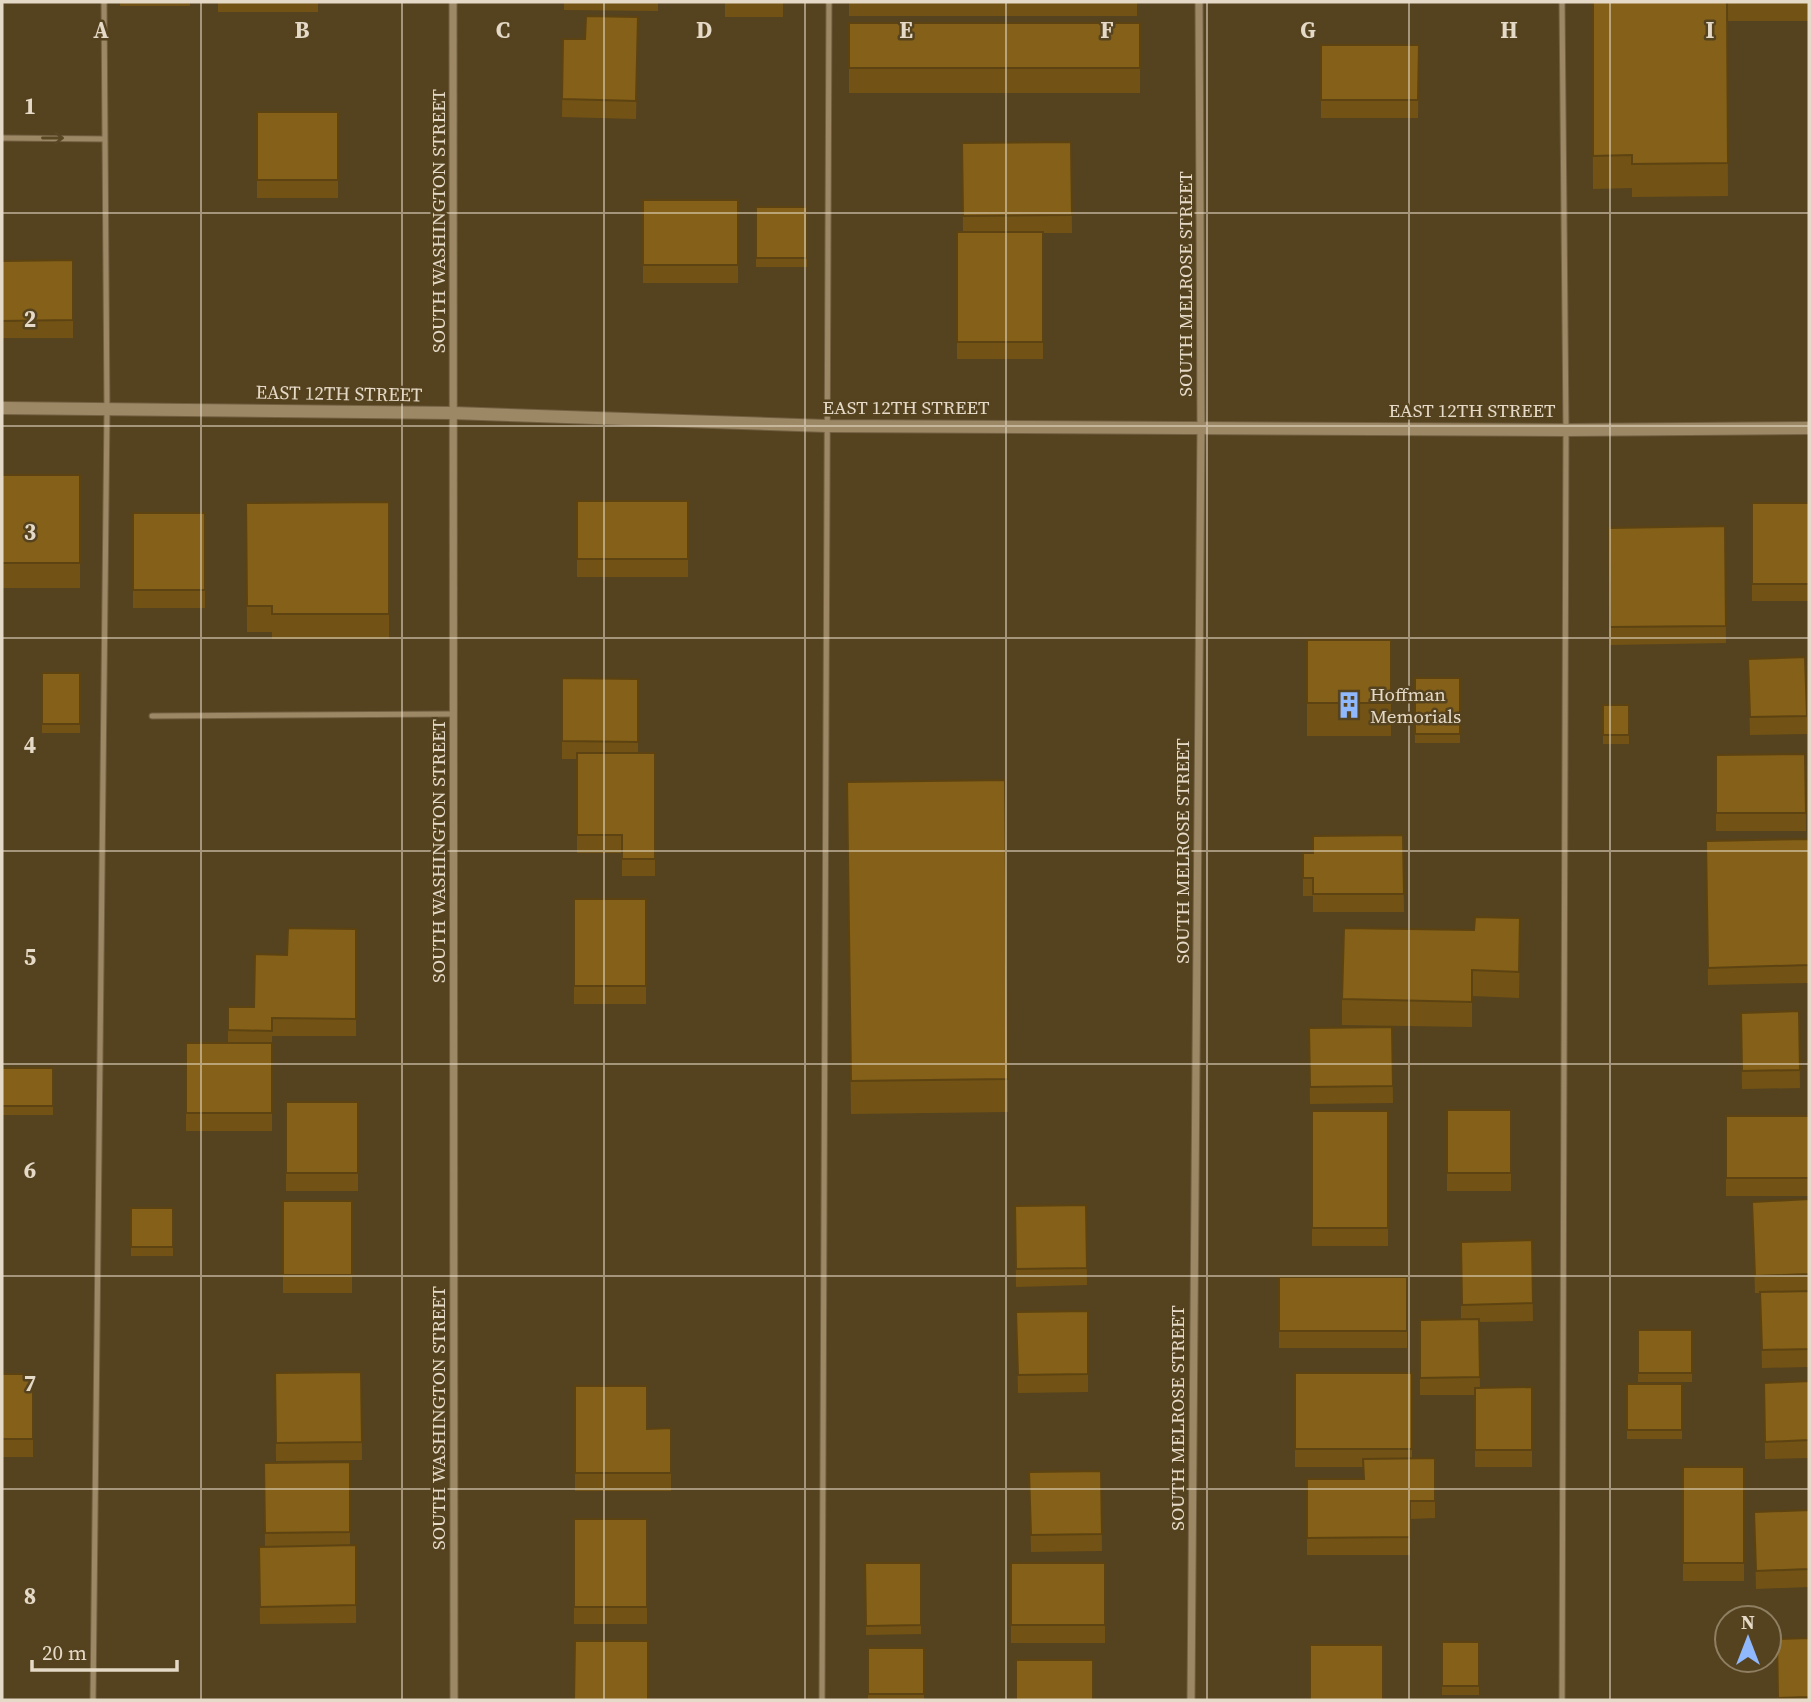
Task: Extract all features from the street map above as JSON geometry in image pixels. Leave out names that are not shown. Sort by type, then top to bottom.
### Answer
[{"type":"street","name":"SOUTH WASHINGTON STREET","points":[[453,2],[454,1700]]},
{"type":"street","name":"SOUTH MELROSE STREET","points":[[1191,1700],[1201,428],[1199,2]]},
{"type":"street","name":"EAST 12TH STREET","points":[[2,408],[453,413],[827,426],[1566,430],[1809,428]]},
{"type":"lane","points":[[93,1700],[107,410],[103,2]]},
{"type":"lane","points":[[822,1700],[829,2]]},
{"type":"lane","points":[[1562,2],[1566,430],[1562,1700]]},
{"type":"lane","points":[[2,138],[105,139]]},
{"type":"lane","points":[[152,716],[453,715]]},
{"type":"building","points":[[1593,2],[1727,2],[1728,163],[1632,164],[1632,155],[1593,156]]},
{"type":"building","points":[[586,16],[638,17],[636,101],[562,99],[563,39],[585,39]]},
{"type":"building","points":[[849,23],[1140,23],[1140,68],[849,68]]},
{"type":"building","points":[[1321,45],[1419,45],[1418,100],[1321,100]]},
{"type":"building","points":[[257,112],[338,112],[338,180],[257,180]]},
{"type":"building","points":[[1071,142],[1072,215],[963,216],[962,143]]},
{"type":"building","points":[[643,200],[738,200],[738,265],[643,265]]},
{"type":"building","points":[[756,207],[807,207],[807,258],[756,258]]},
{"type":"building","points":[[957,232],[1043,232],[1043,342],[957,342]]},
{"type":"building","points":[[73,260],[73,320],[2,321],[2,261]]},
{"type":"building","points":[[2,475],[80,475],[80,563],[2,563]]},
{"type":"building","points":[[577,501],[688,501],[688,559],[577,559]]},
{"type":"building","points":[[389,502],[389,614],[272,614],[272,606],[247,606],[246,503]]},
{"type":"building","points":[[1752,503],[1809,503],[1809,584],[1752,584]]},
{"type":"building","points":[[133,513],[205,513],[205,590],[133,590]]},
{"type":"building","points":[[1725,526],[1726,626],[1610,627],[1609,528]]},
{"type":"building","points":[[1307,640],[1391,640],[1391,703],[1307,703]]},
{"type":"building","points":[[1805,657],[1807,716],[1750,717],[1748,659]]},
{"type":"building","points":[[42,673],[80,673],[80,724],[42,724]]},
{"type":"building","points":[[562,678],[638,679],[638,742],[562,741]]},
{"type":"building","points":[[1415,678],[1460,678],[1460,734],[1415,734]]},
{"type":"building","points":[[1603,705],[1629,705],[1629,735],[1603,735]]},
{"type":"building","points":[[577,753],[655,753],[655,859],[622,859],[622,835],[577,835]]},
{"type":"building","points":[[1805,754],[1806,813],[1716,813],[1716,755]]},
{"type":"building","points":[[1005,780],[1008,1079],[851,1081],[847,782]]},
{"type":"building","points":[[1403,835],[1404,894],[1313,894],[1313,878],[1303,878],[1303,853],[1313,853],[1313,836]]},
{"type":"building","points":[[1809,839],[1809,965],[1708,968],[1706,841]]},
{"type":"building","points":[[574,899],[646,899],[646,986],[574,986]]},
{"type":"building","points":[[1475,917],[1520,918],[1519,972],[1472,970],[1472,1002],[1342,999],[1344,928],[1474,930]]},
{"type":"building","points":[[288,928],[356,929],[356,1019],[272,1018],[272,1031],[228,1030],[228,1007],[254,1007],[255,954],[287,955]]},
{"type":"building","points":[[1799,1011],[1800,1070],[1742,1071],[1741,1013]]},
{"type":"building","points":[[1392,1027],[1393,1086],[1310,1087],[1309,1028]]},
{"type":"building","points":[[186,1043],[272,1043],[272,1113],[186,1113]]},
{"type":"building","points":[[2,1068],[53,1068],[53,1106],[2,1106]]},
{"type":"building","points":[[286,1102],[358,1102],[358,1173],[286,1173]]},
{"type":"building","points":[[1447,1110],[1511,1110],[1511,1173],[1447,1173]]},
{"type":"building","points":[[1312,1111],[1388,1111],[1388,1228],[1312,1228]]},
{"type":"building","points":[[1726,1116],[1809,1116],[1809,1178],[1726,1178]]},
{"type":"building","points":[[1809,1199],[1809,1274],[1755,1276],[1752,1202]]},
{"type":"building","points":[[283,1201],[352,1201],[352,1275],[283,1275]]},
{"type":"building","points":[[1086,1205],[1087,1268],[1016,1269],[1015,1206]]},
{"type":"building","points":[[131,1208],[173,1208],[173,1247],[131,1247]]},
{"type":"building","points":[[1532,1240],[1533,1303],[1462,1305],[1461,1242]]},
{"type":"building","points":[[1279,1277],[1407,1277],[1407,1331],[1279,1331]]},
{"type":"building","points":[[1809,1291],[1809,1349],[1762,1350],[1760,1292]]},
{"type":"building","points":[[1088,1311],[1088,1374],[1018,1375],[1016,1312]]},
{"type":"building","points":[[1479,1319],[1480,1377],[1420,1378],[1420,1320]]},
{"type":"building","points":[[1638,1330],[1692,1330],[1692,1373],[1638,1373]]},
{"type":"building","points":[[361,1372],[362,1442],[276,1443],[275,1373]]},
{"type":"building","points":[[1295,1373],[1412,1373],[1412,1449],[1295,1449]]},
{"type":"building","points":[[2,1374],[33,1374],[33,1439],[2,1439]]},
{"type":"building","points":[[1809,1381],[1809,1440],[1765,1442],[1764,1383]]},
{"type":"building","points":[[1627,1384],[1682,1384],[1682,1430],[1627,1430]]},
{"type":"building","points":[[575,1386],[647,1386],[647,1429],[671,1428],[671,1473],[575,1473]]},
{"type":"building","points":[[1532,1387],[1532,1450],[1475,1450],[1475,1388]]},
{"type":"building","points":[[1435,1458],[1435,1501],[1410,1501],[1410,1537],[1307,1538],[1307,1479],[1364,1479],[1363,1459]]},
{"type":"building","points":[[350,1462],[350,1532],[265,1533],[264,1463]]},
{"type":"building","points":[[1683,1467],[1744,1467],[1744,1563],[1683,1563]]},
{"type":"building","points":[[1101,1471],[1102,1534],[1031,1535],[1029,1472]]},
{"type":"building","points":[[1809,1510],[1809,1569],[1756,1571],[1754,1512]]},
{"type":"building","points":[[574,1519],[647,1519],[647,1607],[574,1607]]},
{"type":"building","points":[[356,1545],[356,1605],[260,1607],[259,1547]]},
{"type":"building","points":[[865,1563],[921,1563],[921,1625],[866,1626]]},
{"type":"building","points":[[1011,1563],[1105,1563],[1105,1625],[1011,1625]]},
{"type":"building","points":[[1809,1638],[1809,1697],[1778,1698],[1778,1674],[1783,1674],[1783,1639]]},
{"type":"building","points":[[575,1641],[648,1641],[648,1700],[574,1700]]},
{"type":"building","points":[[1442,1642],[1479,1642],[1479,1686],[1442,1686]]},
{"type":"building","points":[[1310,1645],[1383,1645],[1383,1700],[1310,1700]]},
{"type":"building","points":[[868,1648],[924,1648],[924,1694],[868,1694]]},
{"type":"building","points":[[1016,1660],[1093,1660],[1093,1700],[1016,1700]]},
{"type":"place","name":"Hoffman Memorials","points":[[1349,705]]}]
